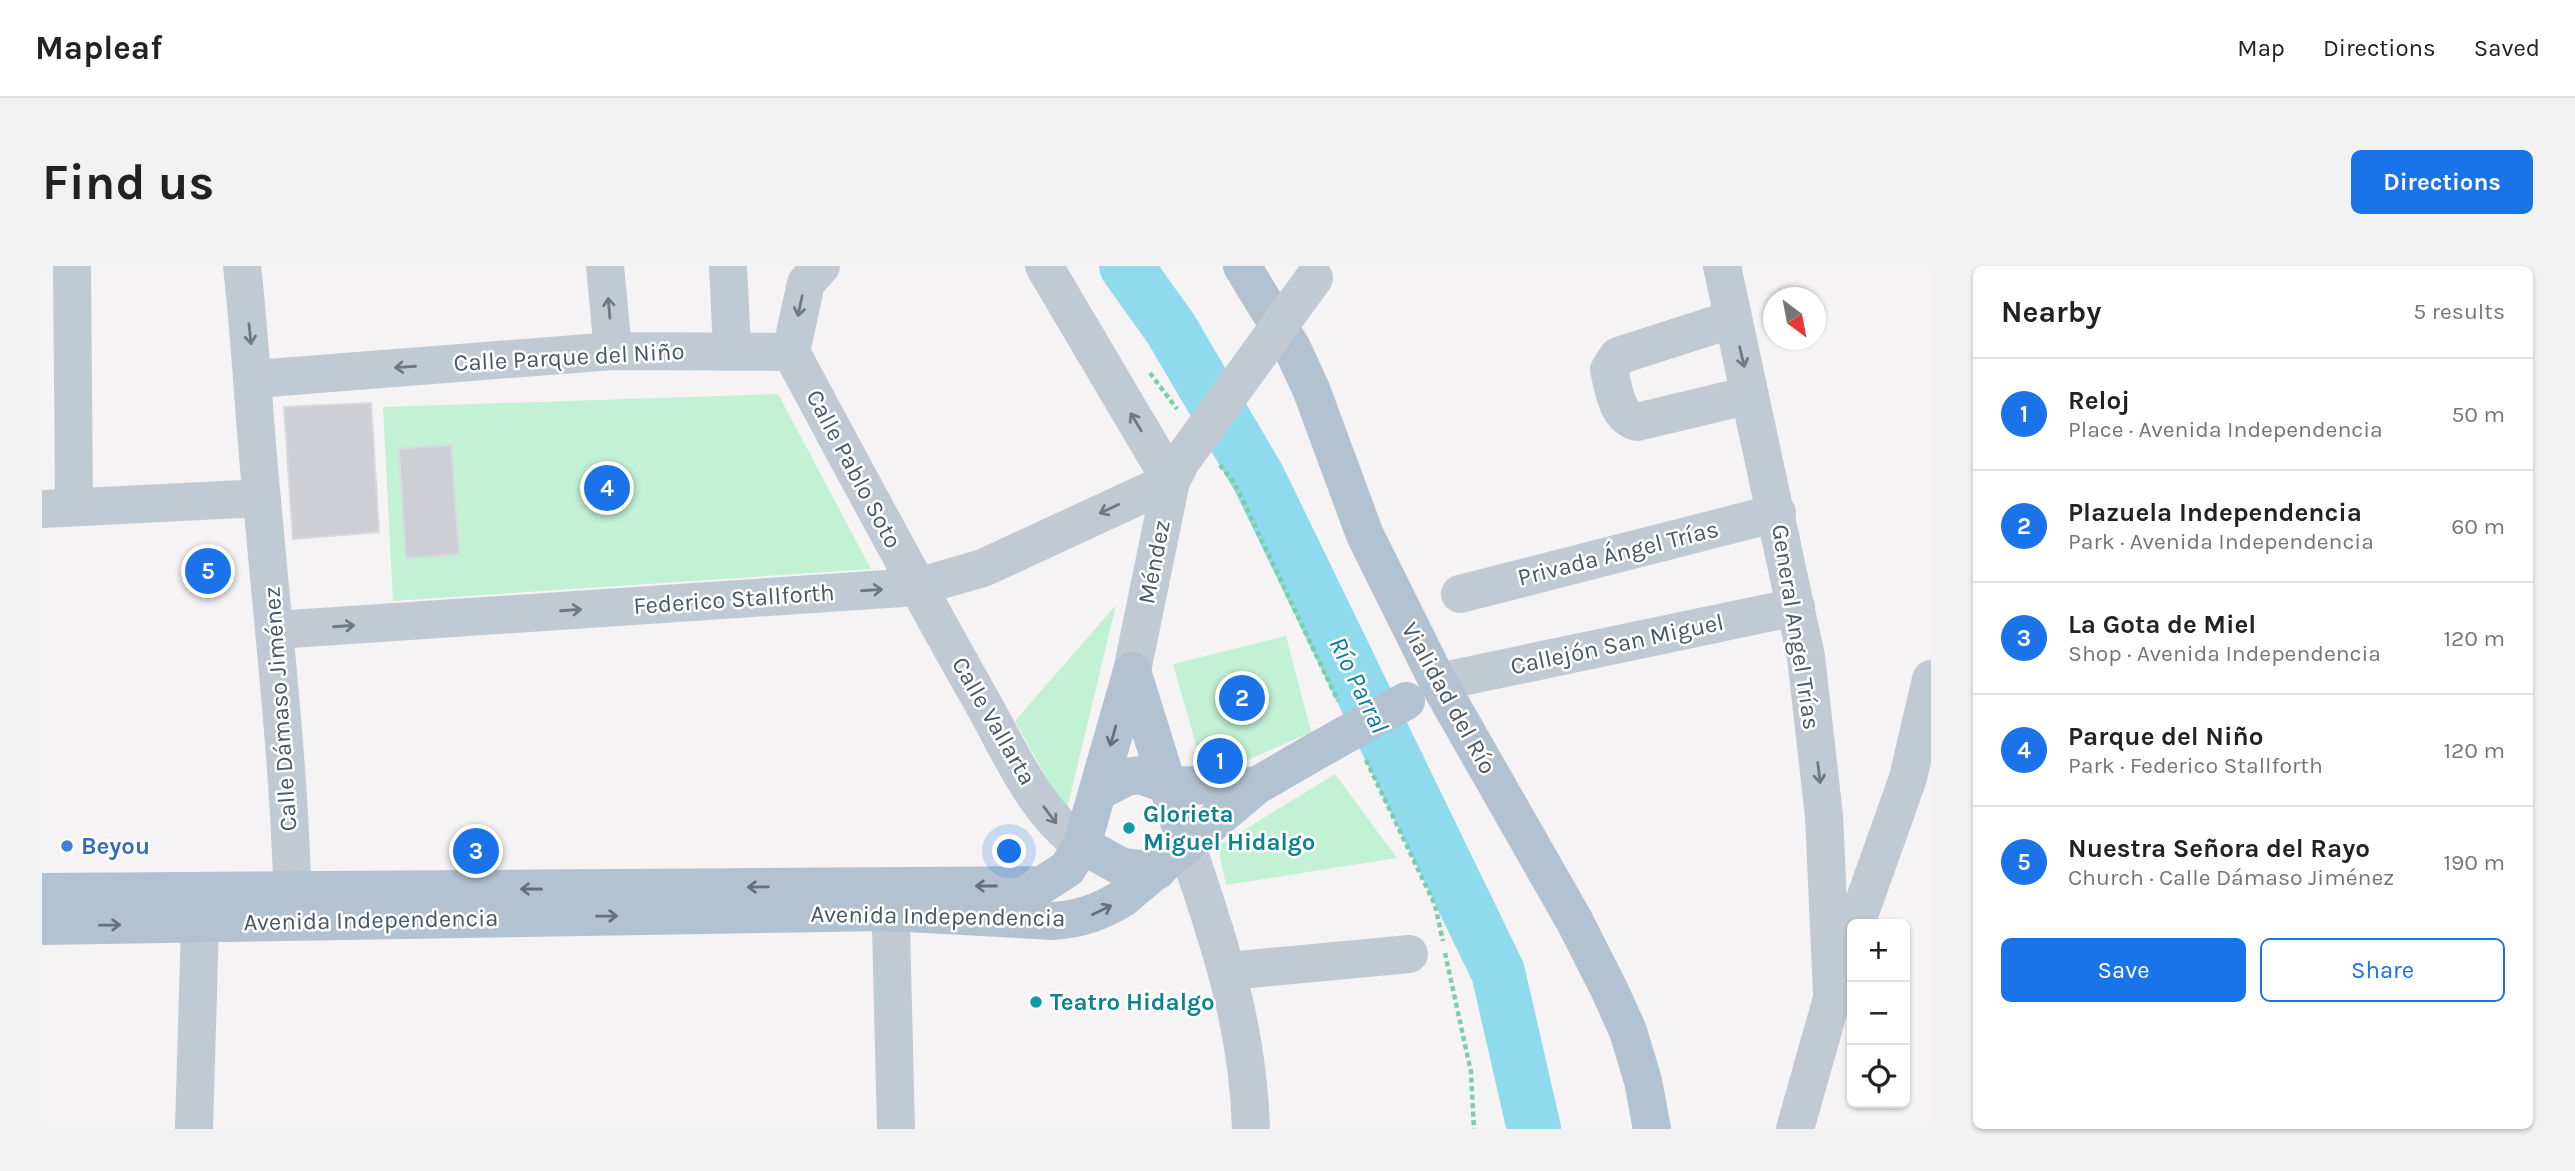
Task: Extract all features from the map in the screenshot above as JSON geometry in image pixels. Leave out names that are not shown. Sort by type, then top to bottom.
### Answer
[{"type":"main road","name":"Vialidad del Río","points":[[1242,266],[1292,348],[1311,389],[1422,692],[1575,922],[1609,989],[1632,1043],[1652,1129]]},
{"type":"main road","name":"Avenida Independencia","points":[[42,892],[293,904],[890,899],[1042,885],[1067,869],[1082,845],[1132,671]]},
{"type":"main road","points":[[1132,671],[1186,844]]},
{"type":"main road","name":"Avenida Independencia","points":[[890,899],[1053,921],[1077,919],[1111,905],[1157,871],[1256,786],[1422,692]]},
{"type":"main road","points":[[1097,792],[1126,777],[1140,775],[1169,785],[1256,786]]},
{"type":"main road","points":[[1082,845],[1122,867],[1157,871]]},
{"type":"main road","name":"Avenida Independencia","points":[[42,926],[200,924],[293,904]]},
{"type":"street","points":[[72,266],[57,440],[58,508],[261,498]]},
{"type":"street","name":"Calle Dámaso Jiménez","points":[[242,266],[255,379],[261,498],[276,630],[293,904]]},
{"type":"street","points":[[605,266],[613,351]]},
{"type":"street","points":[[728,266],[732,349]]},
{"type":"street","points":[[791,352],[806,283],[821,266]]},
{"type":"street","points":[[1044,266],[1191,466],[1320,272]]},
{"type":"street","name":"General Angel Trías","points":[[1722,266],[1806,657],[1824,816],[1832,993]]},
{"type":"street","points":[[1733,319],[1618,356],[1609,370],[1621,412],[1627,419],[1637,422],[1750,395]]},
{"type":"street","name":"Calle Parque del Niño","points":[[255,379],[613,351],[732,349],[791,352]]},
{"type":"street","name":"Calle Pablo Soto","points":[[791,352],[917,587]]},
{"type":"street","name":"Federico Stallforth","points":[[276,630],[917,587],[983,568],[1191,466]]},
{"type":"street","name":"Méndez","points":[[1132,671],[1191,466]]},
{"type":"street","name":"Privada Ángel Trías","points":[[1460,594],[1777,513]]},
{"type":"street","name":"Calle Vallarta","points":[[917,587],[1037,796],[1057,825],[1082,845]]},
{"type":"street","name":"Callejón San Miguel","points":[[1422,692],[1796,607]]},
{"type":"street","points":[[1858,919],[1919,781],[1931,659]]},
{"type":"street","points":[[1186,844],[1229,971],[1245,1054],[1251,1129]]},
{"type":"street","points":[[890,899],[896,1129]]},
{"type":"street","points":[[194,1129],[200,924]]},
{"type":"street","points":[[1796,1129],[1832,993],[1847,950]]},
{"type":"street","points":[[1229,971],[1409,954]]},
{"type":"path","points":[[1143,363],[1184,418]]},
{"type":"path","points":[[1191,466],[1234,484],[1340,707]]},
{"type":"path","points":[[1364,756],[1435,905],[1471,1072],[1474,1129]]},
{"type":"green space","points":[[778,394],[871,569],[393,601],[383,407]]},
{"type":"green space","points":[[1116,605],[1066,813],[1015,721]]},
{"type":"green space","points":[[1286,636],[1311,732],[1223,771],[1203,769],[1173,664]]},
{"type":"green space","points":[[1335,774],[1397,858],[1226,885],[1218,846]]},
{"type":"building","points":[[371,403],[379,532],[293,539],[284,407]]},
{"type":"building","points":[[451,445],[459,554],[406,558],[399,449]]},
{"type":"waterway","name":"Río Parral","points":[[1126,266],[1171,329],[1259,479],[1498,972],[1534,1129]]},
{"type":"place","name":"Parque del Niño","points":[[607,488]]},
{"type":"place","name":"Nuestra Señora del Rayo","points":[[208,571]]},
{"type":"place","name":"Plazuela Independencia","points":[[1242,698]]},
{"type":"place","name":"Reloj","points":[[1220,761]]},
{"type":"place","name":"Glorieta Miguel Hidalgo","points":[[1129,828]]},
{"type":"place","name":"Beyou","points":[[67,846]]},
{"type":"place","name":"La Gota de Miel","points":[[476,851]]},
{"type":"place","name":"Teatro Hidalgo","points":[[1036,1002]]}]
